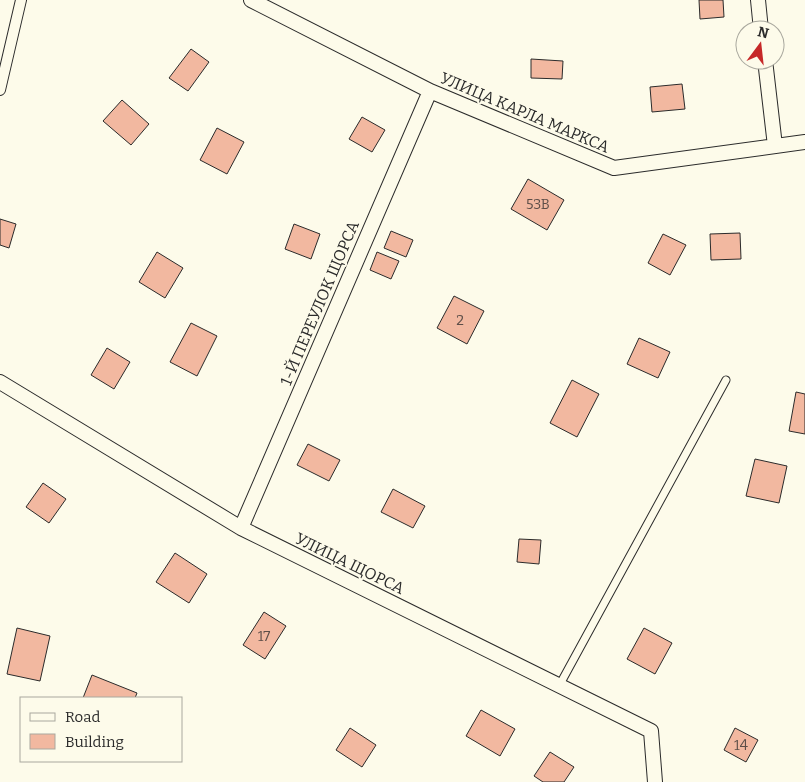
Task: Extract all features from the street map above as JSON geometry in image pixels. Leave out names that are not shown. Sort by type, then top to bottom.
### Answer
[{"type":"street","points":[[0,90],[20,0]]},
{"type":"street","name":"УЛИЦА КАРЛА МАРКСА","points":[[251,0],[430,91],[614,168],[805,142]]},
{"type":"street","points":[[758,0],[760,20]]},
{"type":"street","points":[[766,70],[775,146]]},
{"type":"street","name":"1-Й ПЕРЕУЛОК ЩОРСА","points":[[241,528],[430,91]]},
{"type":"street","name":"УЛИЦА ЩОРСА","points":[[0,382],[241,528],[651,731],[655,782]]},
{"type":"lane","points":[[560,686],[726,380]]},
{"type":"building","points":[[699,0],[723,0],[724,17],[700,19]]},
{"type":"building","points":[[191,49],[209,62],[188,91],[169,78]]},
{"type":"building","points":[[531,59],[563,61],[562,79],[531,78]]},
{"type":"building","points":[[682,84],[685,109],[652,112],[650,87]]},
{"type":"building","points":[[122,100],[149,124],[131,145],[103,121]]},
{"type":"building","points":[[362,117],[385,130],[372,152],[349,139]]},
{"type":"building","points":[[217,128],[244,142],[227,174],[200,160]]},
{"type":"building","points":[[528,179],[564,200],[547,230],[511,209]]},
{"type":"building","points":[[0,219],[16,224],[9,248],[0,245]]},
{"type":"building","points":[[294,224],[320,234],[311,259],[285,249]]},
{"type":"building","points":[[391,231],[413,240],[406,257],[384,248]]},
{"type":"building","points":[[740,233],[741,259],[711,260],[710,234]]},
{"type":"building","points":[[663,234],[686,245],[670,275],[648,263]]},
{"type":"building","points":[[157,252],[183,268],[165,298],[139,282]]},
{"type":"building","points":[[377,252],[399,261],[391,279],[370,270]]},
{"type":"building","points":[[454,296],[484,311],[467,344],[437,328]]},
{"type":"building","points":[[191,323],[217,336],[197,376],[170,362]]},
{"type":"building","points":[[639,338],[670,352],[658,378],[627,364]]},
{"type":"building","points":[[107,348],[130,362],[114,389],[91,375]]},
{"type":"building","points":[[572,380],[599,394],[577,437],[550,423]]},
{"type":"building","points":[[796,392],[805,394],[805,434],[789,431]]},
{"type":"building","points":[[308,444],[340,460],[329,481],[297,465]]},
{"type":"building","points":[[755,459],[787,466],[779,503],[746,496]]},
{"type":"building","points":[[43,483],[66,499],[49,523],[26,507]]},
{"type":"building","points":[[393,489],[425,506],[413,528],[381,512]]},
{"type":"building","points":[[519,539],[541,540],[539,564],[517,562]]},
{"type":"building","points":[[175,553],[207,574],[189,603],[156,582]]},
{"type":"building","points":[[264,612],[286,626],[265,659],[243,645]]},
{"type":"building","points":[[17,628],[50,636],[40,681],[7,674]]},
{"type":"building","points":[[644,628],[672,643],[655,674],[627,659]]},
{"type":"building","points":[[92,675],[137,693],[135,697],[83,697]]},
{"type":"building","points":[[481,710],[515,729],[500,756],[466,736]]},
{"type":"building","points":[[350,728],[376,745],[362,767],[336,750]]},
{"type":"building","points":[[735,728],[758,740],[746,762],[724,750]]},
{"type":"building","points":[[550,752],[574,767],[564,782],[543,782],[534,776]]}]
